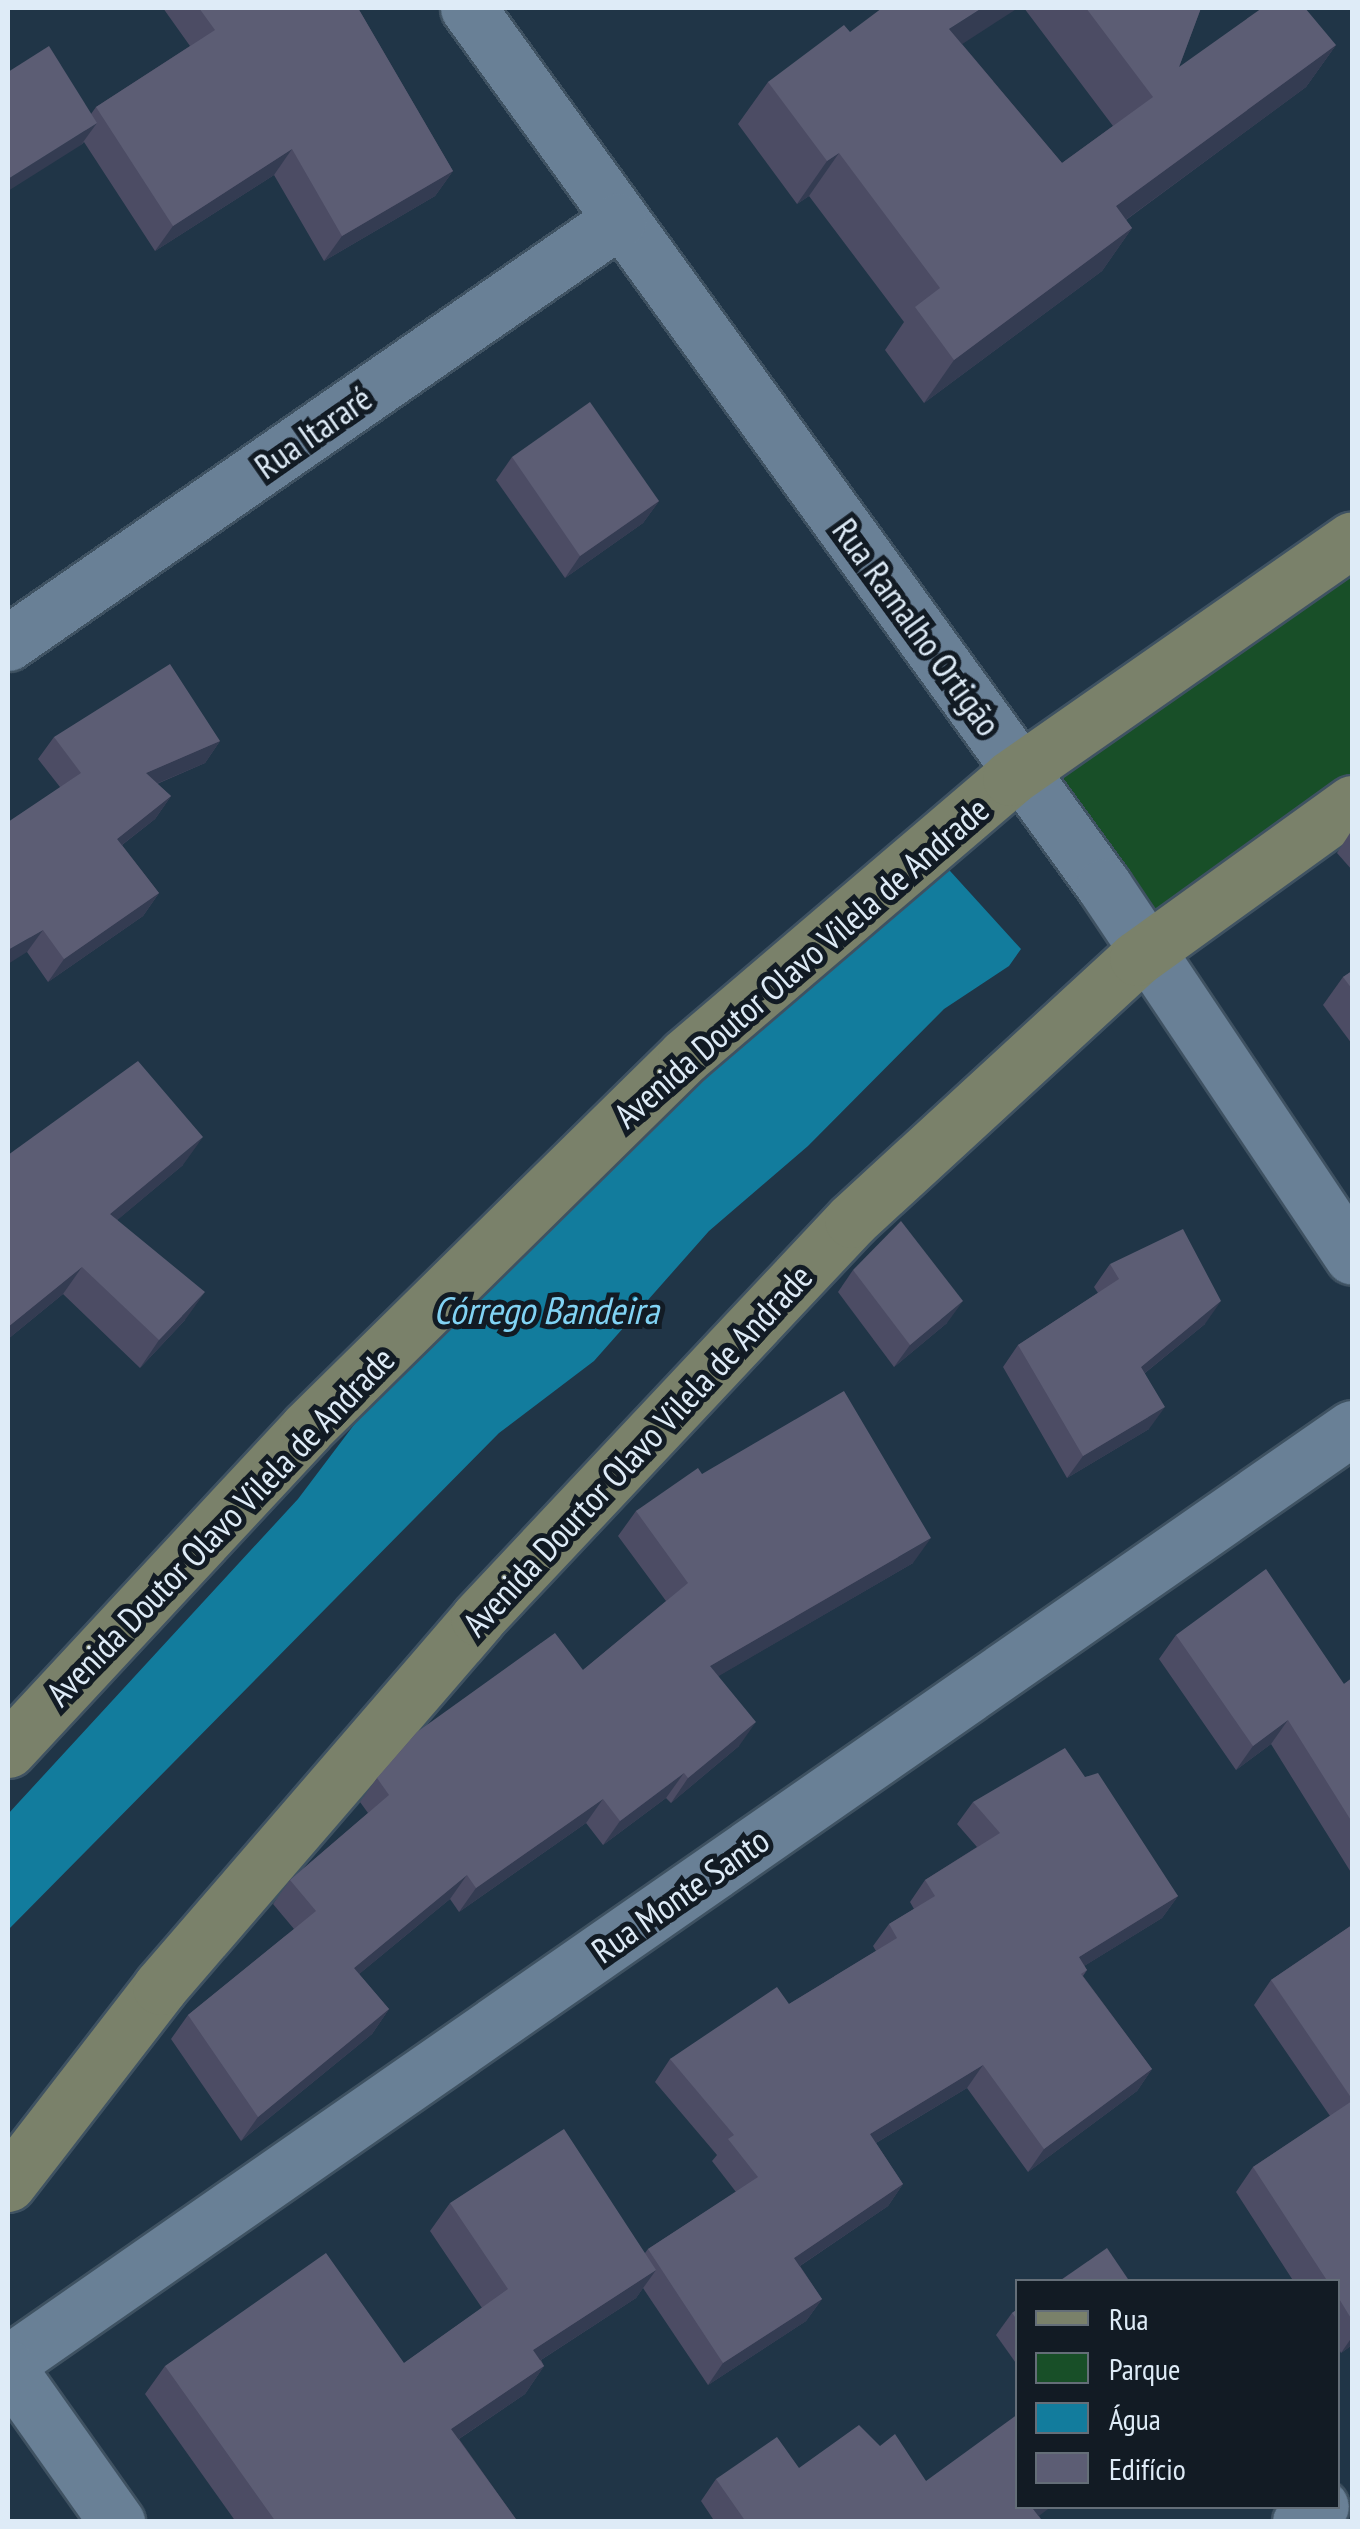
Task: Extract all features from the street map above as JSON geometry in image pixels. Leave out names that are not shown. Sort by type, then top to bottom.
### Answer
[{"type":"main road","points":[[1016,775],[1171,660],[1352,539]]},
{"type":"main road","name":"Avenida Doutor Olavo Vilela de Andrade","points":[[8,1750],[307,1428],[685,1056],[1016,775]]},
{"type":"main road","name":"Avenida Dourtor Olavo Vilela de Andrade","points":[[8,2184],[160,1987],[478,1618],[852,1220],[1150,952],[1352,803]]},
{"type":"street","name":"Rua Ramalho Ortigão","points":[[468,8],[1016,775],[1150,952],[1352,1256]]},
{"type":"street","name":"Rua Itararé","points":[[8,643],[618,221]]},
{"type":"street","name":"Rua Monte Santo","points":[[8,2365],[1352,1428]]},
{"type":"street","points":[[8,2365],[117,2522]]},
{"type":"green space","points":[[1352,576],[1352,773],[1151,931],[1047,785]]},
{"type":"water","name":"Córrego Bandeira","points":[[941,861],[1021,949],[1009,966],[944,1009],[808,1146],[709,1231],[594,1361],[499,1433],[8,1930],[8,1814],[298,1499],[424,1332],[681,1085]]},
{"type":"building","points":[[199,8],[358,8],[453,171],[342,236],[292,149],[173,226],[96,107],[215,30]]},
{"type":"building","points":[[882,8],[982,8],[949,29],[1062,163],[1153,97],[1086,8],[1201,8],[1179,67],[1262,8],[1305,8],[1336,45],[1116,206],[1132,228],[954,360],[915,307],[940,288],[839,153],[827,161],[768,82],[844,25],[850,32]]},
{"type":"building","points":[[49,46],[97,123],[8,179],[8,72]]},
{"type":"building","points":[[590,402],[659,501],[580,556],[512,457]]},
{"type":"building","points":[[170,664],[220,741],[146,773],[171,796],[117,839],[159,893],[64,959],[43,930],[8,950],[8,822],[81,773],[54,737]]},
{"type":"building","points":[[1352,971],[1352,989],[1343,977]]},
{"type":"building","points":[[138,1061],[203,1137],[110,1214],[205,1292],[159,1340],[82,1267],[8,1327],[8,1155]]},
{"type":"building","points":[[901,1221],[963,1301],[910,1345],[853,1270]]},
{"type":"building","points":[[1183,1229],[1221,1301],[1141,1367],[1165,1407],[1083,1456],[1018,1345],[1119,1279],[1110,1264]]},
{"type":"building","points":[[844,1391],[931,1538],[710,1666],[756,1722],[688,1778],[684,1773],[620,1821],[603,1799],[476,1888],[467,1875],[354,1968],[389,2009],[258,2117],[188,2015],[316,1911],[290,1880],[389,1795],[377,1778],[417,1732],[555,1633],[583,1670],[688,1583],[636,1511],[698,1468],[702,1474]]},
{"type":"building","points":[[1266,1569],[1344,1684],[1352,1678],[1352,1822],[1288,1720],[1253,1746],[1176,1635]]},
{"type":"building","points":[[1065,1748],[1085,1777],[1098,1773],[1178,1896],[1079,1957],[1087,1970],[1081,1974],[1152,2069],[1044,2149],[983,2065],[870,2134],[903,2184],[794,2258],[822,2299],[723,2363],[648,2249],[758,2177],[728,2139],[734,2135],[670,2059],[777,1987],[789,2004],[897,1938],[889,1924],[935,1896],[925,1880],[1000,1833],[973,1802]]},
{"type":"building","points":[[1352,1925],[1352,2099],[1271,1980]]},
{"type":"building","points":[[1352,2101],[1352,2320],[1340,2300],[1340,2279],[1326,2279],[1253,2167]]},
{"type":"building","points":[[564,2129],[656,2270],[533,2350],[544,2366],[451,2429],[518,2522],[276,2522],[165,2366],[326,2253],[404,2363],[508,2289],[450,2203]]},
{"type":"building","points":[[1107,2248],[1128,2279],[1062,2279]]},
{"type":"building","points":[[1015,2416],[1015,2509],[1033,2509],[1043,2522],[746,2522],[716,2479],[777,2437],[799,2468],[859,2425],[880,2446],[895,2434],[926,2481]]}]
